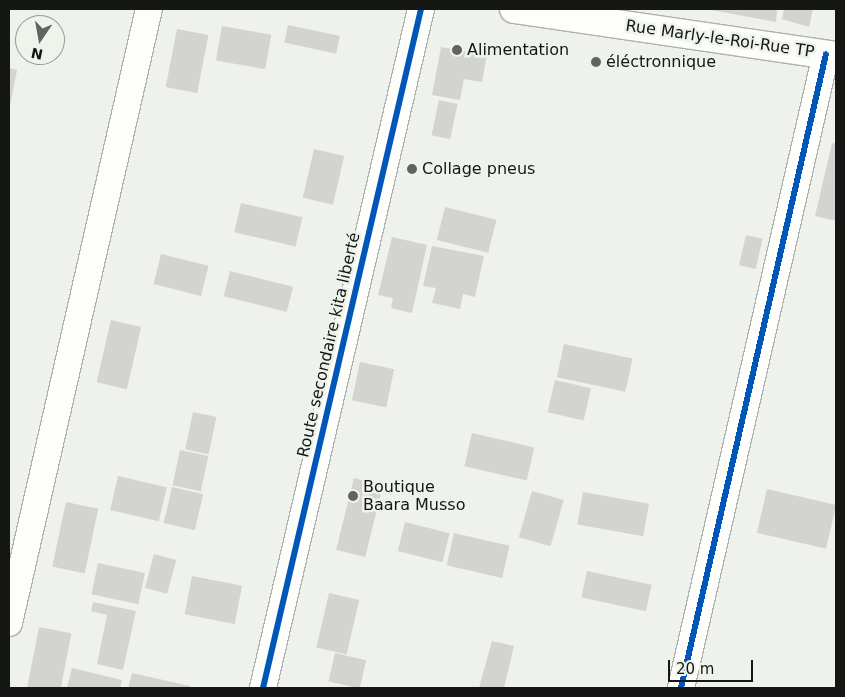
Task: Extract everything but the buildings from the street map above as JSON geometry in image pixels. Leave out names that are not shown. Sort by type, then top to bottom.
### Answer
[{"type":"street","points":[[9,623],[149,9]]},
{"type":"street","name":"Route secondaire kita liberté","points":[[263,688],[421,9]]},
{"type":"street","name":"Rue Marly-le-Roi-Rue TP","points":[[514,9],[831,55]]},
{"type":"street","points":[[682,688],[831,55]]},
{"type":"cycle path","points":[[263,688],[421,9]]},
{"type":"cycle path","points":[[681,688],[826,54]]},
{"type":"place","name":"Alimentation","points":[[457,50]]},
{"type":"place","name":"éléctronnique","points":[[596,62]]},
{"type":"place","name":"Collage pneus","points":[[412,169]]},
{"type":"place","name":"Boutique Baara Musso","points":[[353,496]]}]
